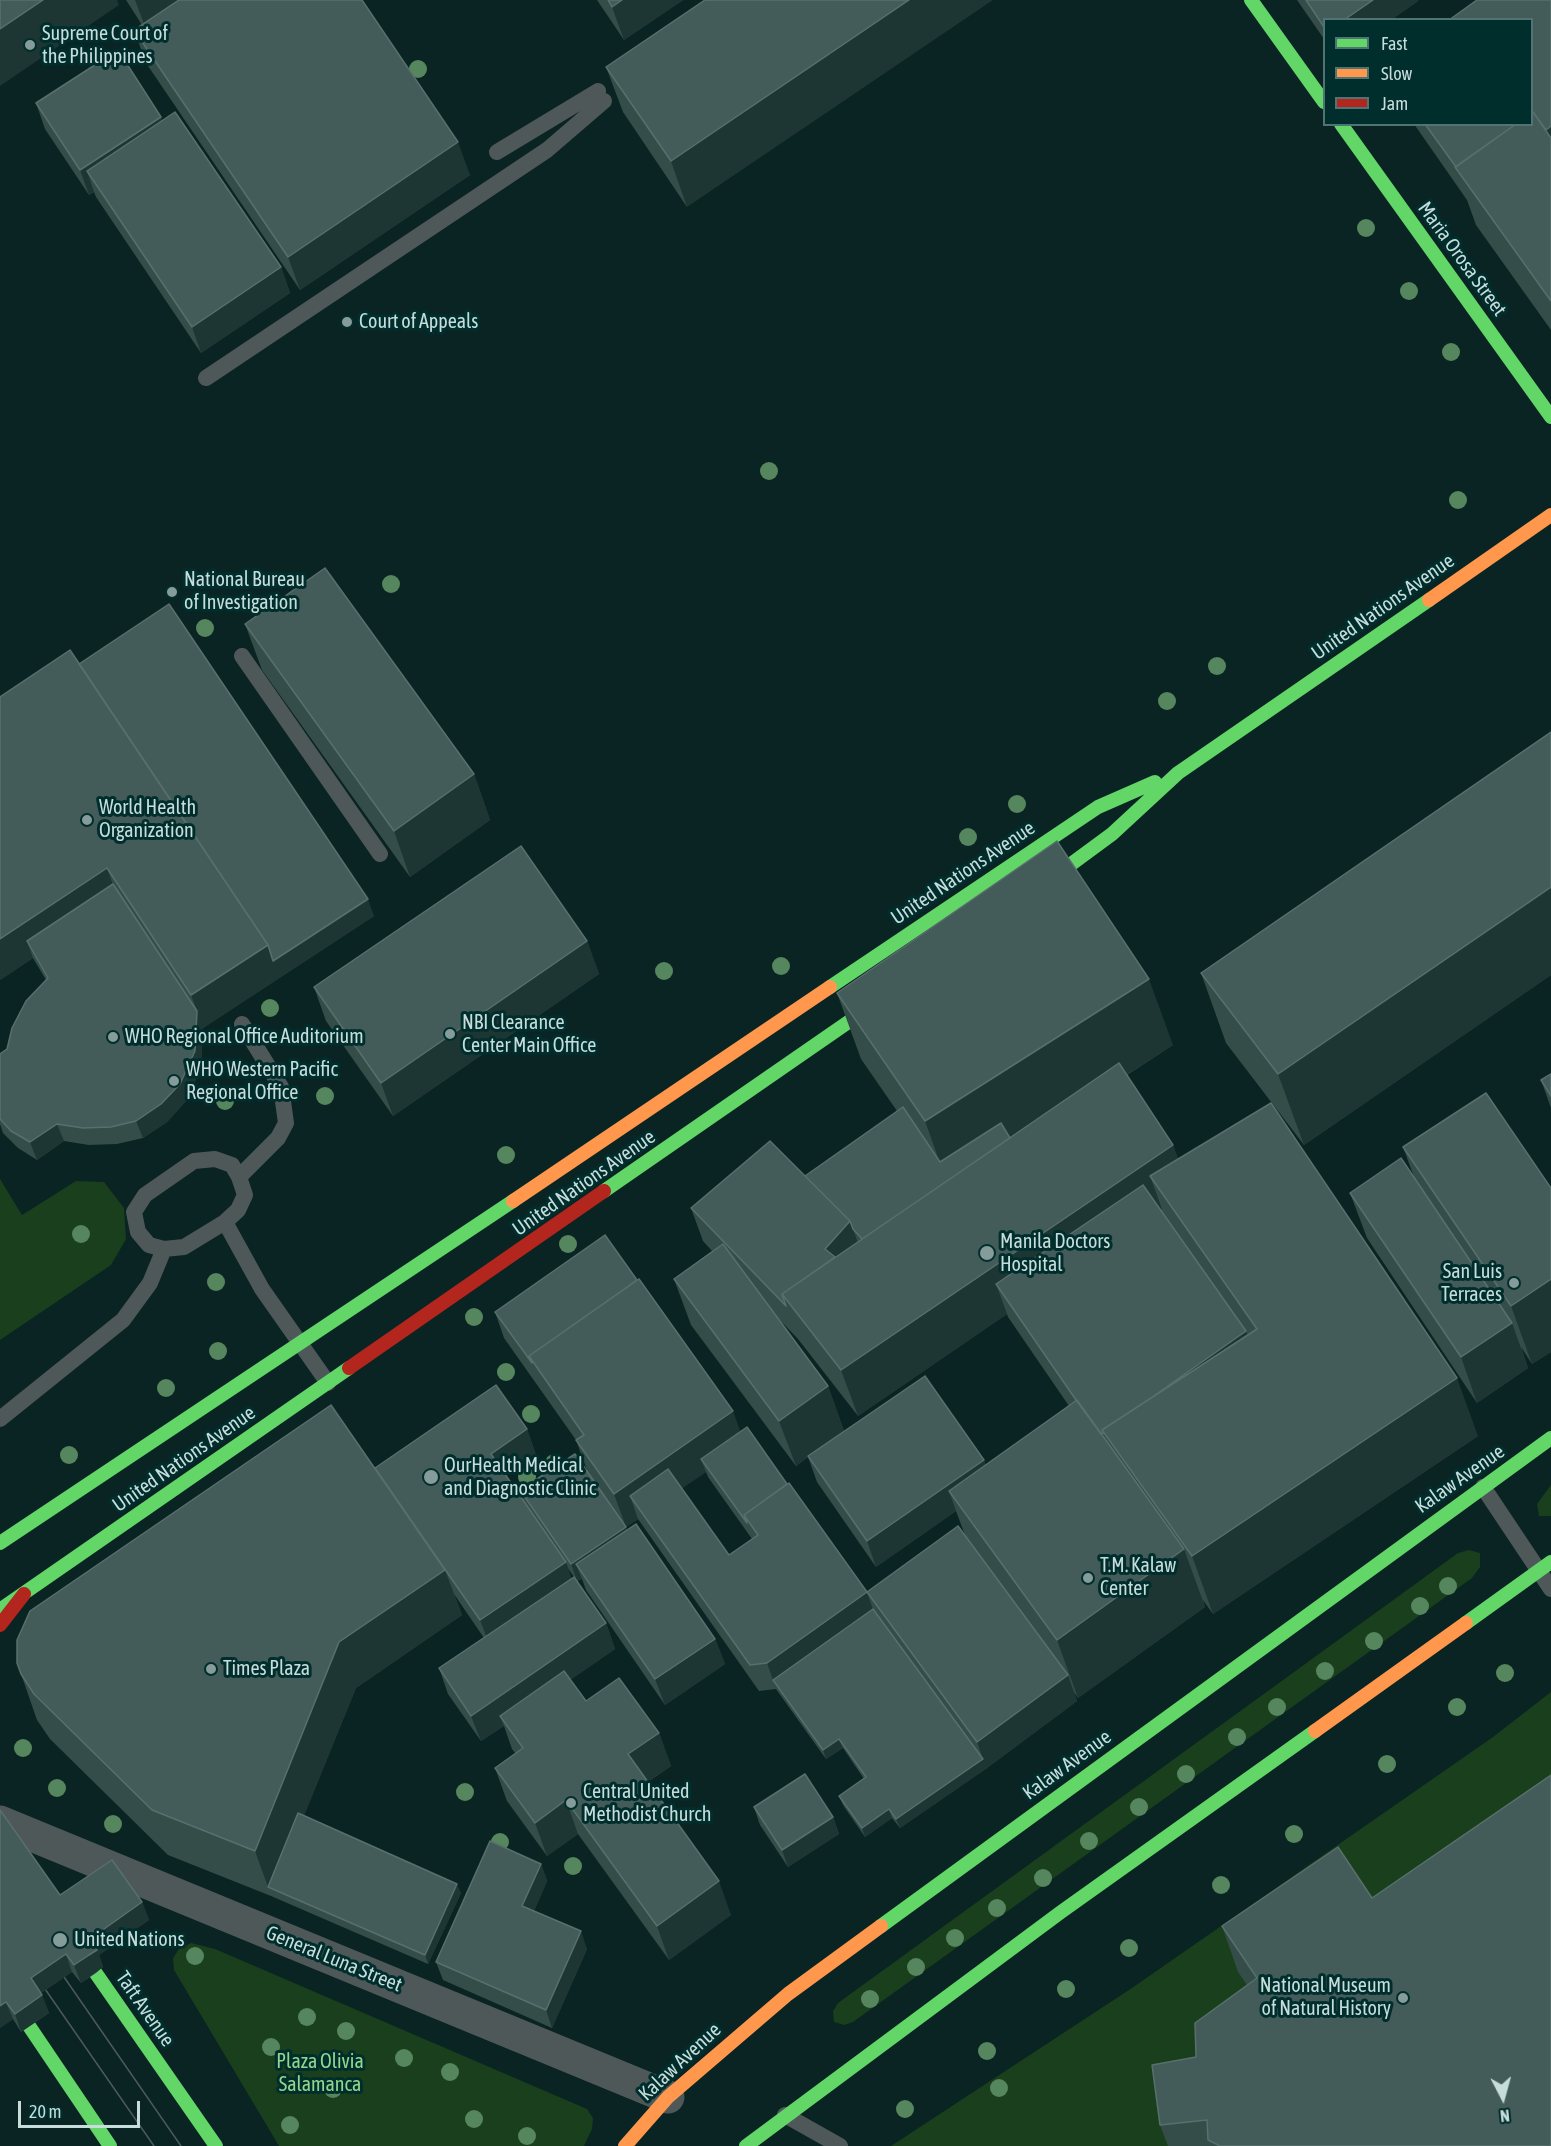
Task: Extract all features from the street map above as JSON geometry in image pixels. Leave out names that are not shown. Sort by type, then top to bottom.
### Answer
[{"type":"main road","points":[[1251,0],[1323,101]]},
{"type":"main road","name":"Maria Orosa Street","points":[[1342,126],[1551,417]]},
{"type":"main road","name":"United Nations Avenue","points":[[1024,898],[1112,834],[1178,772],[1551,515]]},
{"type":"main road","name":"United Nations Avenue","points":[[0,1543],[300,1345],[1048,839],[1098,807],[1178,772]]},
{"type":"main road","points":[[1048,839],[1072,864]]},
{"type":"main road","name":"United Nations Avenue","points":[[0,1611],[900,986]]},
{"type":"main road","name":"Kalaw Avenue","points":[[625,2146],[668,2097],[788,1994],[1551,1438]]},
{"type":"main road","points":[[746,2146],[1061,1912],[1545,1566]]},
{"type":"main road","points":[[0,1625],[24,1594]]},
{"type":"main road","name":"Taft Avenue","points":[[62,1924],[216,2146]]},
{"type":"main road","points":[[0,1983],[110,2146]]},
{"type":"street","name":"General Luna Street","points":[[0,1822],[668,2097]]},
{"type":"lane","points":[[206,378],[547,150],[601,96],[497,152]]},
{"type":"lane","points":[[242,656],[380,854]]},
{"type":"lane","points":[[239,1177],[278,1138],[286,1123],[281,1087],[242,1024]]},
{"type":"lane","points":[[215,1159],[232,1165],[245,1195],[238,1210],[225,1222],[184,1247],[164,1249],[149,1245],[138,1233],[134,1212],[145,1195],[194,1161],[215,1159]]},
{"type":"lane","points":[[225,1222],[262,1289],[328,1383]]},
{"type":"lane","points":[[0,1419],[123,1320],[150,1283],[164,1249]]},
{"type":"lane","points":[[1483,1487],[1545,1566],[1551,1589]]},
{"type":"lane","points":[[785,2115],[840,2146]]},
{"type":"green space","points":[[0,1179],[22,1215],[76,1181],[104,1182],[124,1208],[126,1239],[111,1265],[0,1340]]},
{"type":"green space","points":[[1551,1485],[1551,1516],[1539,1516],[1537,1504]]},
{"type":"green space","points":[[1469,1550],[1480,1553],[1480,1567],[1472,1578],[853,2022],[844,2025],[834,2022],[833,2011],[838,2003],[1458,1553]]},
{"type":"green space","points":[[1551,1692],[1551,2146],[891,2146],[1132,1988],[1493,1737]]},
{"type":"green space","name":"Plaza Olivia Salamanca","points":[[191,1943],[215,1949],[587,2109],[593,2118],[592,2129],[584,2146],[279,2146],[174,1970],[173,1958],[179,1949]]},
{"type":"building","points":[[0,0],[43,0],[0,29]]},
{"type":"building","points":[[179,0],[362,0],[458,142],[288,257],[134,30]]},
{"type":"building","points":[[608,0],[622,0],[612,7]]},
{"type":"building","points":[[705,0],[909,0],[671,161],[606,67]]},
{"type":"building","points":[[1306,0],[1373,0],[1347,18],[1323,18],[1323,26]]},
{"type":"building","points":[[1477,0],[1551,0],[1551,126],[1546,130],[1533,112],[1533,18],[1452,18]]},
{"type":"building","points":[[118,50],[161,117],[80,170],[36,103]]},
{"type":"building","points":[[175,112],[281,267],[192,327],[87,171]]},
{"type":"building","points":[[1533,112],[1551,138],[1551,301],[1455,167],[1513,126],[1533,126]]},
{"type":"building","points":[[1426,126],[1513,126],[1456,167]]},
{"type":"building","points":[[325,568],[474,774],[394,831],[245,624]]},
{"type":"building","points":[[169,604],[368,899],[273,961],[268,945],[79,664]]},
{"type":"building","name":"World Health Organization","points":[[70,650],[268,945],[191,995],[107,868],[0,939],[0,697]]},
{"type":"building","points":[[1551,732],[1551,887],[1278,1074],[1201,973]]},
{"type":"building","points":[[1057,841],[1149,979],[925,1121],[837,993]]},
{"type":"building","points":[[521,846],[587,941],[381,1083],[314,987]]},
{"type":"building","name":"WHO Regional Office Auditorium","points":[[113,884],[197,1011],[195,1051],[180,1084],[161,1104],[136,1121],[111,1127],[83,1128],[57,1124],[30,1142],[11,1131],[0,1119],[0,1054],[7,1049],[12,1028],[26,1001],[48,978],[27,941]]},
{"type":"building","points":[[1119,1063],[1173,1145],[841,1370],[782,1294]]},
{"type":"building","points":[[1551,1074],[1551,1096],[1541,1080]]},
{"type":"building","points":[[1486,1093],[1551,1188],[1551,1279],[1511,1306],[1403,1147]]},
{"type":"building","points":[[1271,1103],[1457,1378],[1192,1556],[1102,1430],[1257,1329],[1150,1176]]},
{"type":"building","points":[[903,1107],[940,1162],[1001,1123],[1010,1138],[862,1239],[853,1229],[850,1221],[805,1176]]},
{"type":"building","points":[[770,1141],[850,1221],[825,1249],[835,1257],[782,1294],[786,1306],[691,1208]]},
{"type":"building","points":[[1401,1158],[1512,1323],[1461,1357],[1350,1193]]},
{"type":"building","points":[[1143,1185],[1246,1331],[1102,1430],[1101,1434],[996,1284]]},
{"type":"building","points":[[605,1235],[637,1280],[529,1356],[532,1363],[495,1312]]},
{"type":"building","points":[[723,1244],[828,1386],[779,1421],[674,1279]]},
{"type":"building","points":[[639,1279],[733,1411],[614,1494],[576,1440],[584,1435],[529,1356]]},
{"type":"building","points":[[925,1376],[984,1460],[867,1541],[808,1456]]},
{"type":"building","points":[[496,1385],[527,1429],[491,1454],[566,1562],[480,1620],[375,1468]]},
{"type":"building","name":"T.M. Kalaw Center","points":[[1077,1400],[1184,1549],[1057,1640],[949,1491]]},
{"type":"building","name":"Times Plaza","points":[[331,1405],[445,1570],[339,1642],[255,1851],[152,1810],[34,1694],[17,1663],[17,1640],[30,1611]]},
{"type":"building","points":[[747,1427],[787,1484],[744,1515],[747,1523],[701,1459]]},
{"type":"building","points":[[575,1454],[626,1527],[571,1564],[520,1490]]},
{"type":"building","points":[[668,1469],[729,1555],[758,1535],[744,1515],[789,1483],[867,1592],[767,1663],[750,1665],[630,1496]]},
{"type":"building","points":[[636,1524],[715,1639],[655,1679],[576,1564]]},
{"type":"building","points":[[958,1526],[1068,1675],[977,1742],[867,1592]]},
{"type":"building","points":[[574,1577],[606,1623],[471,1716],[439,1668]]},
{"type":"building","points":[[873,1609],[983,1759],[896,1819],[889,1809],[862,1828],[839,1796],[866,1777],[839,1739],[823,1750],[773,1680]]},
{"type":"building","name":"Central United Methodist Church","points":[[564,1671],[586,1701],[619,1678],[659,1733],[628,1754],[719,1881],[657,1926],[566,1800],[535,1823],[495,1768],[523,1748],[500,1716]]},
{"type":"building","points":[[805,1774],[833,1817],[782,1850],[754,1807]]},
{"type":"building","name":"National Museum of Natural History","points":[[1551,1775],[1551,2146],[1220,2146],[1208,2140],[1207,2120],[1160,2125],[1152,2065],[1196,2057],[1195,2023],[1257,1978],[1222,1926],[1338,1847],[1372,1898]]},
{"type":"building","name":"United Nations","points":[[0,1810],[60,1895],[112,1860],[142,1902],[90,1939],[97,1950],[74,1965],[66,1954],[31,1978],[42,1995],[15,2014],[6,2002],[0,2006]]},
{"type":"building","points":[[298,1813],[457,1884],[425,1955],[268,1887]]},
{"type":"building","points":[[490,1841],[541,1864],[522,1906],[581,1931],[546,2010],[436,1962]]},
{"type":"tram line","points":[[55,1964],[181,2146]]},
{"type":"tram line","points":[[36,1976],[154,2146]]},
{"type":"traffic: fast","points":[[1251,0],[1323,101]]},
{"type":"traffic: fast","points":[[1342,126],[1551,417]]},
{"type":"traffic: fast","points":[[1036,890],[1112,834],[1178,773],[1429,600]]},
{"type":"traffic: fast","points":[[830,987],[1098,807],[1155,782]]},
{"type":"traffic: fast","points":[[604,1191],[886,996]]},
{"type":"traffic: fast","points":[[0,1543],[513,1201]]},
{"type":"traffic: fast","points":[[1,1609],[349,1368]]},
{"type":"traffic: fast","points":[[881,1926],[1551,1438]]},
{"type":"traffic: fast","points":[[1466,1623],[1551,1562]]},
{"type":"traffic: fast","points":[[746,2146],[1061,1912],[1315,1731]]},
{"type":"traffic: fast","points":[[70,1936],[216,2146]]},
{"type":"traffic: fast","points":[[0,1983],[110,2146]]},
{"type":"traffic: slow","points":[[1429,600],[1551,515]]},
{"type":"traffic: slow","points":[[513,1201],[830,987]]},
{"type":"traffic: slow","points":[[1315,1731],[1466,1623]]},
{"type":"traffic: slow","points":[[625,2146],[668,2097],[788,1994],[881,1926]]},
{"type":"traffic: jam","points":[[349,1368],[604,1191]]},
{"type":"traffic: jam","points":[[0,1625],[24,1594]]},
{"type":"place","name":"Supreme Court of the Philippines","points":[[30,45]]},
{"type":"place","name":"Court of Appeals","points":[[347,322]]},
{"type":"place","name":"National Bureau of Investigation","points":[[172,592]]},
{"type":"place","name":"World Health Organization","points":[[87,820]]},
{"type":"place","name":"NBI Clearance Center Main Office","points":[[450,1034]]},
{"type":"place","name":"WHO Regional Office Auditorium","points":[[113,1037]]},
{"type":"place","name":"WHO Western Pacific Regional Office","points":[[174,1081]]},
{"type":"place","name":"Manila Doctors Hospital","points":[[987,1253]]},
{"type":"place","name":"San Luis Terraces","points":[[1514,1283]]},
{"type":"place","name":"OurHealth Medical and Diagnostic Clinic","points":[[431,1477]]},
{"type":"place","name":"T.M. Kalaw Center","points":[[1088,1578]]},
{"type":"place","name":"Times Plaza","points":[[211,1669]]},
{"type":"place","name":"Central United Methodist Church","points":[[571,1803]]},
{"type":"place","name":"United Nations","points":[[60,1940]]},
{"type":"place","name":"National Museum of Natural History","points":[[1403,1998]]}]
